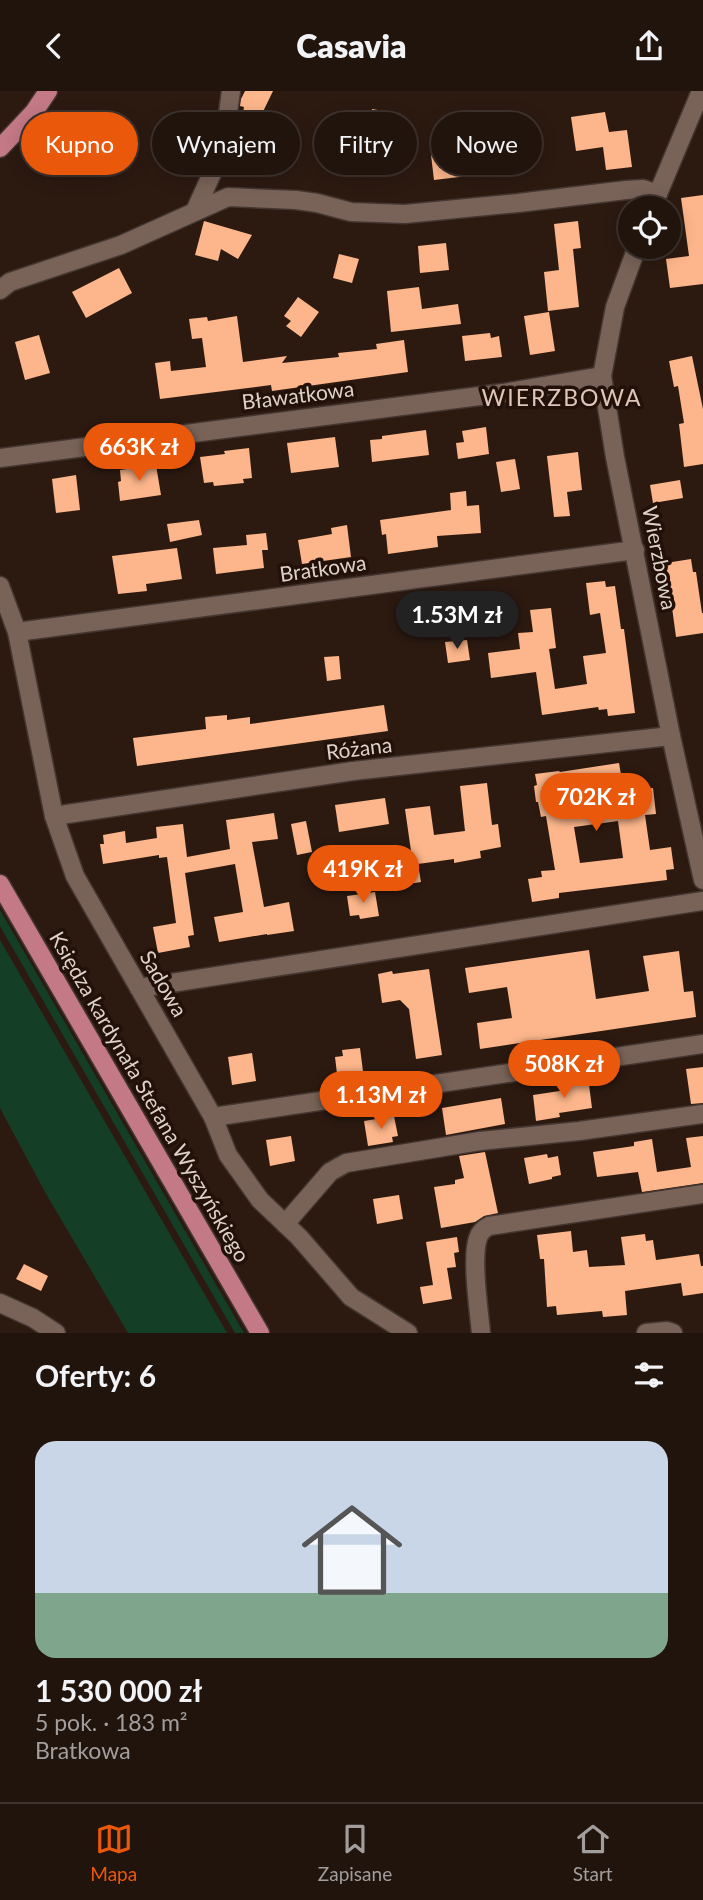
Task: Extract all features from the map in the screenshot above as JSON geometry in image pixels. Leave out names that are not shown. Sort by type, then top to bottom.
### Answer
[{"type":"main road","points":[[0,148],[34,112],[48,91]]},
{"type":"main road","name":"Księdza kardynała Stefana Wyszyńskiego","points":[[0,884],[260,1333]]},
{"type":"street","points":[[195,211],[214,169],[225,134],[231,91]]},
{"type":"street","points":[[657,196],[701,91]]},
{"type":"street","points":[[5,286],[121,245],[219,200],[237,197],[296,200],[351,212],[405,213],[626,190],[643,189],[650,196]]},
{"type":"street","name":"Wierzbowa","points":[[633,259],[610,322],[602,376],[615,457],[703,880]]},
{"type":"street","name":"Bławatkowa","points":[[0,458],[489,394],[602,376]]},
{"type":"street","name":"Bratkowa","points":[[17,632],[635,550]]},
{"type":"street","name":"Sadowa","points":[[0,586],[17,632],[54,816],[75,876],[213,1117],[228,1155],[260,1200],[299,1237],[351,1297],[408,1333]]},
{"type":"street","name":"Różana","points":[[54,816],[353,772],[671,736]]},
{"type":"street","points":[[139,988],[703,901]]},
{"type":"street","points":[[213,1117],[703,1044]]},
{"type":"street","points":[[285,1224],[330,1172],[346,1163],[480,1141],[703,1114]]},
{"type":"street","points":[[481,1333],[476,1247],[478,1237],[484,1229],[535,1218],[703,1194]]},
{"type":"street","points":[[0,1303],[57,1333]]},
{"type":"street","points":[[646,1333],[673,1333]]},
{"type":"green space","points":[[0,910],[244,1333],[235,1333],[0,926]]},
{"type":"green space","points":[[0,940],[227,1333],[128,1333],[45,1192],[0,1108]]},
{"type":"building","points":[[245,91],[273,91],[263,112],[243,112],[244,107],[240,106]]},
{"type":"building","points":[[605,112],[609,132],[627,130],[632,167],[606,170],[603,147],[576,151],[571,117]]},
{"type":"building","points":[[433,175],[476,175],[434,180]]},
{"type":"building","points":[[703,195],[703,284],[670,288],[666,259],[689,256],[681,198]]},
{"type":"building","points":[[204,221],[252,235],[238,259],[221,249],[218,261],[195,255]]},
{"type":"building","points":[[578,221],[581,248],[573,249],[579,307],[548,311],[544,272],[559,270],[554,224]]},
{"type":"building","points":[[446,243],[449,270],[420,273],[418,246]]},
{"type":"building","points":[[339,254],[359,259],[352,283],[333,278]]},
{"type":"building","points":[[119,268],[132,293],[86,318],[72,292]]},
{"type":"building","points":[[419,287],[422,309],[458,304],[461,324],[391,332],[387,291]]},
{"type":"building","points":[[298,297],[319,312],[301,337],[286,326],[291,321],[284,316]]},
{"type":"building","points":[[549,312],[555,351],[530,355],[524,316]]},
{"type":"building","points":[[237,316],[243,362],[287,356],[282,363],[339,357],[338,353],[377,349],[376,344],[404,340],[408,372],[272,391],[271,385],[160,399],[155,363],[170,361],[171,371],[206,367],[202,338],[192,339],[189,319],[207,317],[208,321]]},
{"type":"building","points":[[490,333],[491,338],[499,336],[502,357],[465,361],[462,336]]},
{"type":"building","points":[[39,335],[50,373],[25,380],[15,342]]},
{"type":"building","points":[[692,356],[703,409],[703,464],[684,467],[679,424],[684,423],[678,386],[674,387],[669,361]]},
{"type":"building","points":[[486,427],[489,454],[458,459],[456,443],[464,442],[462,431]]},
{"type":"building","points":[[426,430],[429,455],[372,462],[370,440]]},
{"type":"building","points":[[335,437],[339,467],[291,473],[287,443]]},
{"type":"building","points":[[249,448],[252,478],[243,479],[244,483],[214,486],[213,482],[204,483],[200,457]]},
{"type":"building","points":[[578,452],[582,490],[567,492],[570,516],[554,517],[547,456]]},
{"type":"building","points":[[515,459],[520,489],[501,492],[496,462]]},
{"type":"building","points":[[156,465],[161,495],[120,501],[120,470]]},
{"type":"building","points":[[76,475],[80,510],[56,513],[52,479]]},
{"type":"building","points":[[680,480],[683,498],[653,503],[650,485]]},
{"type":"building","points":[[466,491],[467,506],[479,505],[481,533],[437,536],[438,547],[388,554],[386,534],[382,535],[380,520],[451,510],[450,493]]},
{"type":"building","points":[[199,520],[202,535],[170,542],[167,524]]},
{"type":"building","points":[[347,525],[351,557],[302,564],[298,540],[332,534],[331,528]]},
{"type":"building","points":[[266,533],[268,550],[262,550],[264,568],[216,574],[213,548],[247,545],[246,535]]},
{"type":"building","points":[[177,548],[182,579],[146,584],[147,591],[118,594],[112,556]]},
{"type":"building","points":[[691,559],[703,613],[703,633],[676,637],[666,563]]},
{"type":"building","points":[[605,581],[606,587],[615,586],[621,629],[624,629],[635,713],[608,716],[607,709],[599,710],[598,707],[542,715],[536,672],[491,678],[488,653],[520,649],[518,633],[533,632],[530,610],[551,608],[556,648],[549,649],[555,689],[587,684],[583,656],[606,653],[600,613],[590,615],[586,583]]},
{"type":"building","points":[[467,640],[470,660],[448,663],[445,642]]},
{"type":"building","points":[[339,656],[341,679],[327,681],[324,657]]},
{"type":"building","points":[[384,705],[388,731],[137,766],[133,738],[206,729],[205,717],[227,715],[227,720],[250,717],[250,724]]},
{"type":"building","points":[[619,763],[624,792],[653,788],[656,814],[645,815],[650,850],[671,847],[674,869],[666,870],[667,880],[559,893],[559,898],[532,902],[528,879],[542,877],[541,871],[555,870],[546,816],[541,817],[536,802],[535,774]],"holes":[[[618,821],[623,858],[580,863],[574,827]]]},
{"type":"building","points":[[487,783],[492,825],[498,824],[501,847],[480,851],[481,858],[454,863],[454,859],[418,864],[421,882],[396,886],[393,861],[412,858],[405,809],[430,806],[434,835],[465,831],[460,786]]},
{"type":"building","points":[[385,798],[389,824],[339,832],[335,805]]},
{"type":"building","points":[[274,813],[278,839],[252,842],[264,907],[289,902],[294,931],[219,942],[214,917],[243,912],[235,864],[185,873],[194,935],[188,936],[190,947],[158,953],[153,927],[176,923],[167,857],[159,858],[159,855],[103,864],[100,844],[104,844],[103,835],[125,831],[126,843],[157,838],[156,827],[183,824],[187,857],[230,849],[226,820]]},
{"type":"building","points":[[306,821],[312,852],[297,855],[291,824]]},
{"type":"building","points":[[375,892],[379,916],[360,919],[359,915],[350,916],[347,896]]},
{"type":"building","points":[[589,950],[596,999],[649,991],[643,956],[679,951],[684,992],[693,991],[696,1017],[480,1049],[477,1023],[512,1018],[507,987],[469,993],[465,968]]},
{"type":"building","points":[[429,969],[442,1055],[416,1059],[409,1009],[400,1000],[382,1003],[378,974]]},
{"type":"building","points":[[360,1048],[364,1079],[338,1082],[335,1057],[343,1056],[342,1050]]},
{"type":"building","points":[[252,1053],[256,1081],[232,1085],[228,1057]]},
{"type":"building","points":[[703,1067],[703,1103],[691,1104],[686,1069]]},
{"type":"building","points":[[588,1077],[592,1108],[559,1113],[560,1117],[536,1121],[533,1095],[566,1090],[564,1081]]},
{"type":"building","points":[[501,1098],[505,1124],[446,1135],[442,1108]]},
{"type":"building","points":[[394,1116],[398,1136],[392,1137],[393,1142],[368,1146],[364,1121]]},
{"type":"building","points":[[291,1136],[295,1161],[270,1166],[266,1140]]},
{"type":"building","points":[[703,1136],[703,1183],[642,1192],[638,1172],[597,1177],[593,1152],[634,1146],[634,1142],[652,1139],[657,1172],[691,1167],[686,1138]]},
{"type":"building","points":[[485,1152],[498,1213],[484,1216],[475,1222],[441,1228],[434,1187],[455,1184],[455,1180],[464,1178],[459,1156]]},
{"type":"building","points":[[547,1154],[548,1158],[558,1156],[561,1175],[529,1184],[524,1158]]},
{"type":"building","points":[[399,1195],[403,1219],[377,1224],[373,1199]]},
{"type":"building","points":[[571,1231],[573,1252],[587,1250],[589,1267],[625,1265],[621,1237],[645,1234],[646,1241],[653,1240],[656,1260],[699,1254],[703,1266],[703,1293],[683,1296],[681,1283],[625,1291],[627,1315],[603,1317],[602,1311],[557,1315],[556,1306],[547,1307],[544,1259],[540,1259],[537,1235]]},
{"type":"building","points":[[457,1237],[459,1252],[454,1253],[456,1267],[447,1268],[452,1299],[423,1304],[420,1287],[433,1285],[426,1242]]},
{"type":"building","points":[[24,1264],[48,1276],[41,1291],[16,1279]]},
{"type":"district","name":"WIERZBOWA","points":[[562,398]]}]
